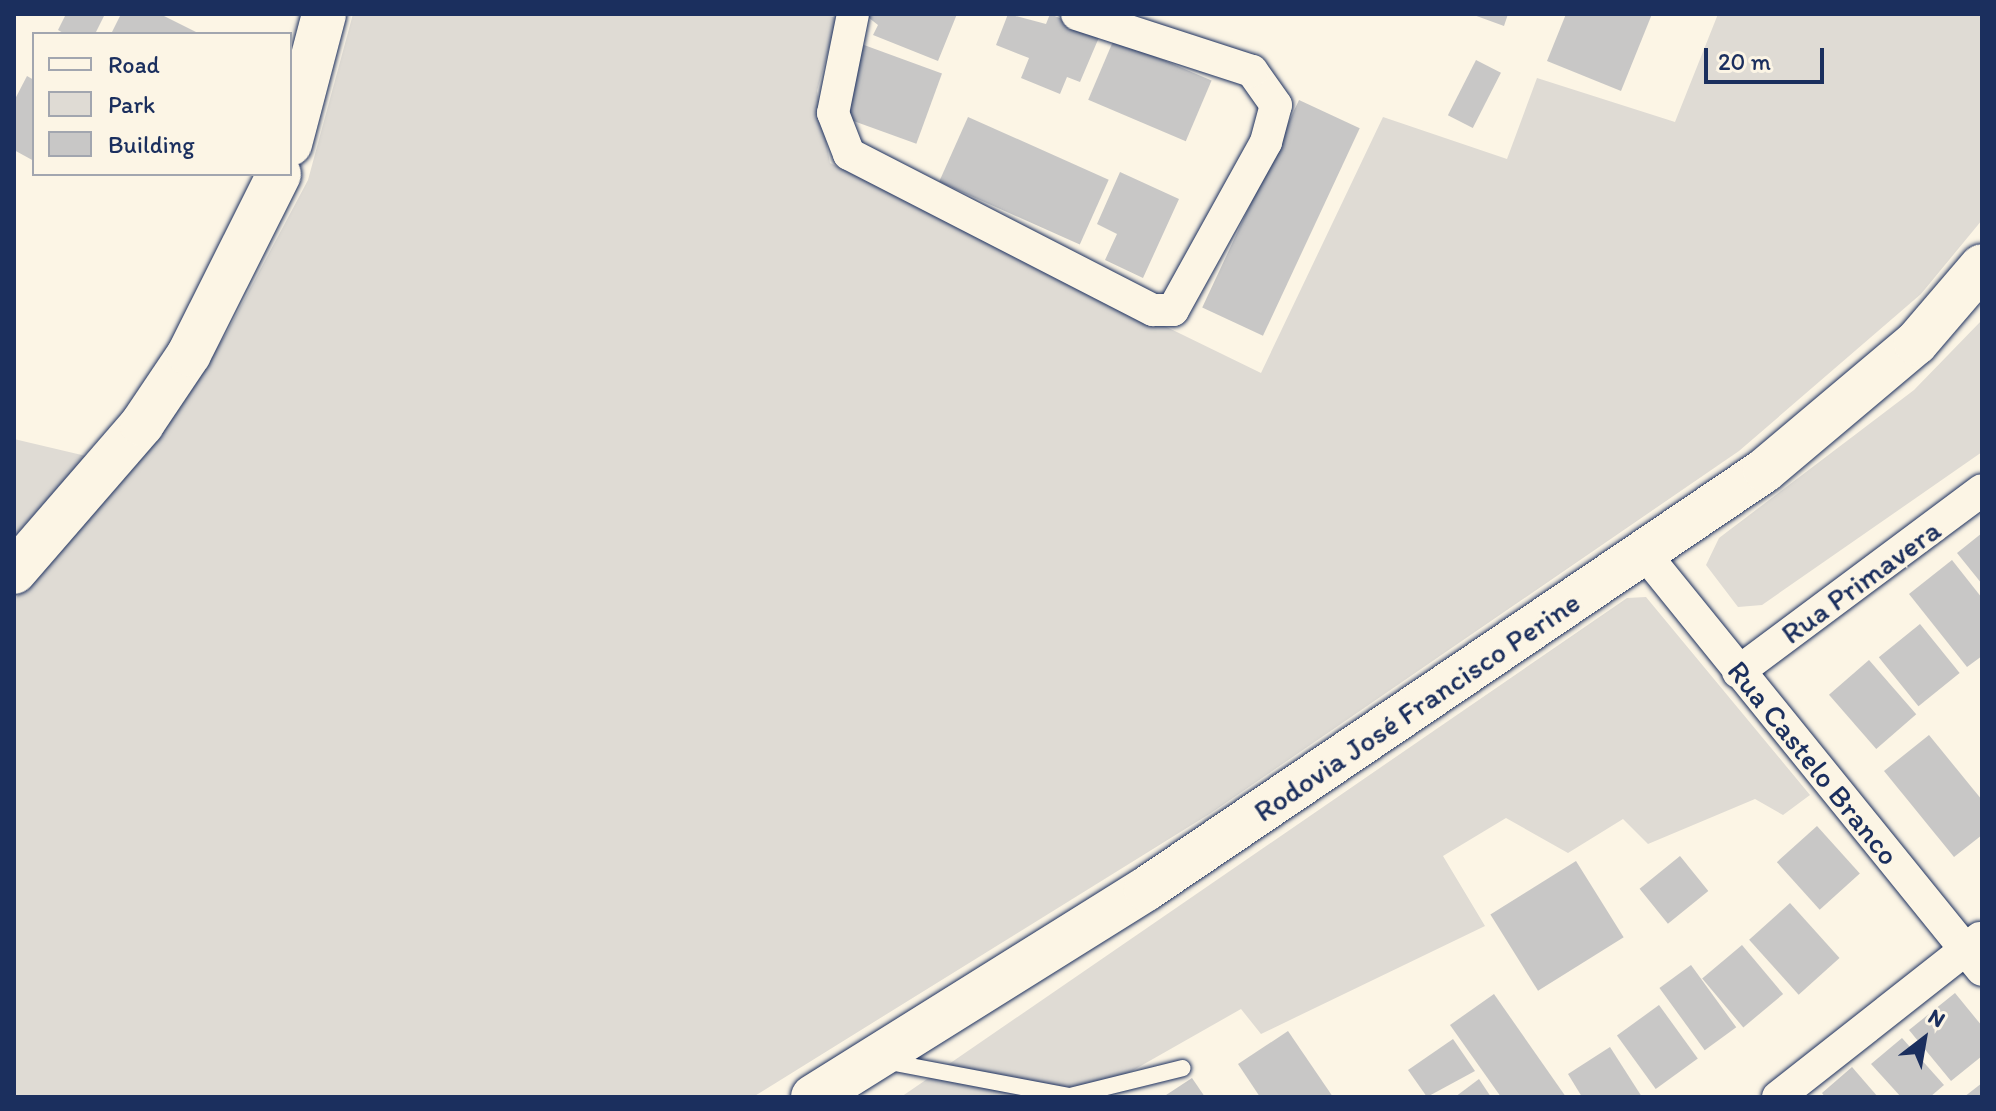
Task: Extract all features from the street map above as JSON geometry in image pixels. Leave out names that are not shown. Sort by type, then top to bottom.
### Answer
[{"type":"main road","points":[[292,136],[324,14]]},
{"type":"main road","points":[[14,572],[142,424],[189,354],[278,176]]},
{"type":"main road","name":"Rodovia José Francisco Perine","points":[[813,1097],[1146,889],[1645,554],[1848,406],[1982,266]]},
{"type":"street","points":[[853,14],[834,91],[833,113],[849,154],[1153,310],[1173,310],[1266,142],[1276,105],[1252,71],[1077,14]]},
{"type":"street","name":"Rua Primavera","points":[[1738,672],[1982,490]]},
{"type":"street","name":"Rua Castelo Branco","points":[[1645,554],[1738,672],[1976,952]]},
{"type":"street","points":[[1778,1097],[1976,952]]},
{"type":"lane","points":[[871,1059],[1070,1096],[1183,1068]]},
{"type":"green space","points":[[353,14],[827,14],[837,19],[817,91],[830,163],[1261,373],[1383,117],[1507,159],[1537,78],[1675,122],[1718,14],[1982,14],[1982,220],[1921,294],[1739,451],[1211,813],[753,1097],[14,1097],[14,600],[154,444],[226,334],[308,180]]},
{"type":"green space","points":[[1982,320],[1982,452],[1762,605],[1738,607],[1706,565],[1719,538],[1914,390]]},
{"type":"green space","points":[[14,439],[86,456],[14,537]]},
{"type":"green space","points":[[1646,597],[1810,795],[1783,815],[1755,799],[1648,844],[1623,819],[1568,853],[1506,818],[1443,856],[1485,926],[1261,1034],[1241,1009],[1086,1097],[901,1097],[1627,598]]},
{"type":"building","points":[[66,14],[105,14],[96,32],[58,30]]},
{"type":"building","points":[[121,14],[160,14],[196,32],[112,32]]},
{"type":"building","points":[[864,14],[957,14],[938,61],[873,35],[878,25]]},
{"type":"building","points":[[1008,14],[1046,24],[1050,14],[1100,35],[1080,82],[1067,77],[1060,94],[1021,78],[1029,58],[996,45]]},
{"type":"building","points":[[1471,14],[1508,14],[1504,26]]},
{"type":"building","points":[[1566,14],[1652,14],[1621,91],[1547,61]]},
{"type":"building","points":[[1114,39],[1212,80],[1186,141],[1088,100]]},
{"type":"building","points":[[864,45],[942,73],[916,144],[838,115]]},
{"type":"building","points":[[1476,60],[1501,73],[1473,128],[1448,115]]},
{"type":"building","points":[[27,76],[32,79],[32,160],[14,150],[14,101]]},
{"type":"building","points":[[1299,100],[1360,128],[1263,336],[1202,308]]},
{"type":"building","points":[[968,117],[1109,180],[1080,244],[939,182]]},
{"type":"building","points":[[1120,172],[1179,199],[1143,278],[1105,260],[1117,234],[1097,224]]},
{"type":"building","points":[[1982,533],[1982,584],[1957,553]]},
{"type":"building","points":[[1952,560],[1982,598],[1982,656],[1967,667],[1909,594]]},
{"type":"building","points":[[1920,624],[1960,673],[1918,706],[1879,657]]},
{"type":"building","points":[[1869,660],[1916,714],[1876,749],[1829,695]]},
{"type":"building","points":[[1929,735],[1982,800],[1982,835],[1954,857],[1884,771]]},
{"type":"building","points":[[1817,826],[1860,874],[1820,910],[1777,862]]},
{"type":"building","points":[[1680,856],[1708,891],[1668,924],[1640,889]]},
{"type":"building","points":[[1576,861],[1624,937],[1538,991],[1490,915]]},
{"type":"building","points":[[1790,903],[1840,958],[1799,995],[1749,940]]},
{"type":"building","points":[[1742,945],[1783,994],[1743,1027],[1702,978]]},
{"type":"building","points":[[1691,965],[1736,1027],[1705,1050],[1659,988]]},
{"type":"building","points":[[1955,993],[1982,1026],[1982,1056],[1951,1081],[1909,1030]]},
{"type":"building","points":[[1494,994],[1566,1097],[1501,1097],[1450,1025]]},
{"type":"building","points":[[1659,1005],[1698,1058],[1656,1089],[1617,1036]]},
{"type":"building","points":[[1288,1031],[1333,1097],[1260,1097],[1238,1064]]},
{"type":"building","points":[[1902,1038],[1944,1085],[1930,1097],[1901,1097],[1871,1064]]},
{"type":"building","points":[[1453,1039],[1475,1071],[1427,1097],[1408,1070]]},
{"type":"building","points":[[1610,1047],[1642,1097],[1582,1097],[1568,1074]]},
{"type":"building","points":[[1852,1067],[1878,1097],[1825,1097],[1822,1093]]},
{"type":"building","points":[[1192,1078],[1205,1097],[1163,1097]]},
{"type":"building","points":[[1479,1079],[1491,1097],[1455,1097]]},
{"type":"building","points":[[1982,1083],[1982,1097],[1964,1097]]}]
